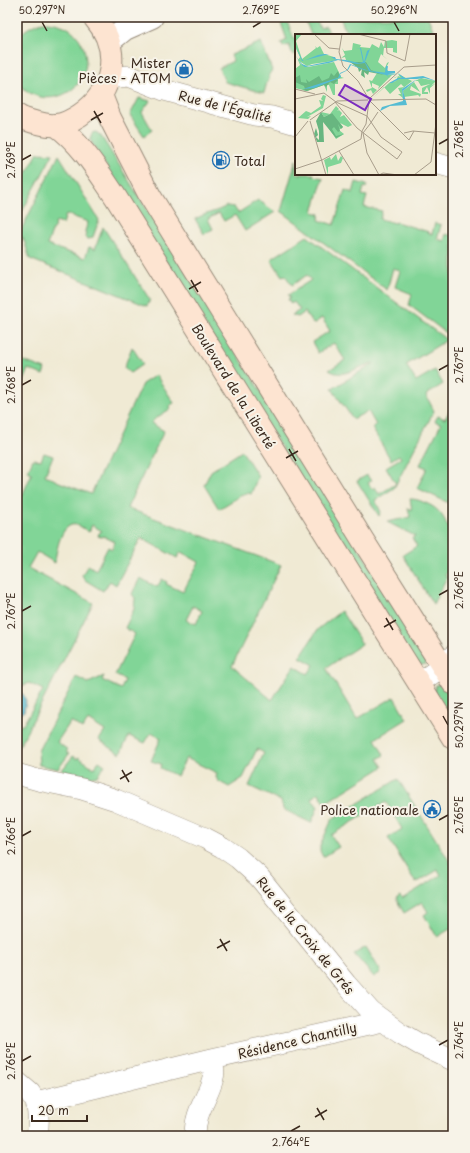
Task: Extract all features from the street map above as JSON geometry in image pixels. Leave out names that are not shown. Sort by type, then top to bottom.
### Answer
[{"type":"main road","points":[[17,115],[22,119],[41,124],[56,125],[76,118],[90,108],[105,87],[112,60],[109,42],[102,26],[94,17]]},
{"type":"main road","points":[[105,87],[110,118],[150,196],[364,542],[450,668]]},
{"type":"main road","name":"Boulevard de la Liberté","points":[[56,125],[67,133],[86,154],[115,196],[453,738]]},
{"type":"street","points":[[109,42],[125,29],[152,17]]},
{"type":"street","name":"Rue de l'Égalité","points":[[105,87],[129,76],[164,90],[254,115],[272,117],[295,124]]},
{"type":"street","points":[[436,163],[453,168]]},
{"type":"street","points":[[419,683],[450,668]]},
{"type":"street","name":"Rue de la Croix de Grés","points":[[17,774],[100,794],[162,818],[222,847],[238,858],[259,877],[358,999],[383,1021],[419,1044],[453,1060]]},
{"type":"street","name":"Résidence Chantilly","points":[[36,1102],[212,1059],[383,1021]]},
{"type":"street","points":[[195,1136],[197,1115],[213,1078],[214,1071],[212,1059]]},
{"type":"street","points":[[17,1082],[36,1102],[39,1114],[37,1136]]},
{"type":"green space","points":[[315,17],[320,28],[326,26],[330,34],[311,34],[305,19]]},
{"type":"green space","points":[[340,17],[428,17],[435,34],[421,32],[420,34],[347,34]]},
{"type":"green space","points":[[287,21],[295,39],[295,54],[293,55],[289,45],[283,47],[281,43],[287,40],[281,23]]},
{"type":"green space","points":[[43,22],[56,23],[70,29],[83,45],[86,59],[84,73],[76,86],[64,94],[49,98],[34,95],[17,82],[17,38],[35,24]]},
{"type":"green space","points":[[261,42],[272,70],[264,93],[225,82],[219,68],[233,61],[231,55]]},
{"type":"green space","points":[[139,98],[150,101],[142,112],[152,130],[144,136],[130,115]]},
{"type":"green space","points":[[96,132],[101,136],[428,659],[426,664],[421,665],[415,662],[93,145],[90,139],[92,133]]},
{"type":"green space","points":[[38,153],[53,154],[17,221],[17,190]]},
{"type":"green space","points":[[59,155],[99,220],[93,237],[89,239],[86,238],[85,231],[88,222],[66,214],[63,224],[56,222],[47,245],[85,258],[89,247],[95,249],[103,227],[150,300],[147,306],[30,259],[23,237],[17,248],[17,238]]},
{"type":"green space","points":[[295,163],[295,175],[314,175],[323,178],[313,212],[320,214],[319,220],[334,225],[345,190],[353,193],[356,182],[367,185],[366,188],[364,187],[362,195],[367,196],[364,207],[382,211],[380,219],[396,222],[432,234],[435,223],[441,225],[437,239],[444,241],[446,234],[453,236],[453,338],[409,305],[412,294],[395,287],[400,271],[393,268],[387,290],[281,211]]},
{"type":"green space","points":[[258,200],[275,212],[245,231],[235,215],[224,221],[219,213],[208,219],[213,229],[204,234],[195,219],[227,206],[234,207],[238,213]]},
{"type":"green space","points":[[307,236],[447,340],[406,365],[416,381],[435,370],[443,384],[426,395],[434,411],[394,488],[375,500],[381,512],[379,516],[357,481],[367,475],[371,481],[368,483],[372,489],[375,487],[379,494],[396,484],[386,467],[401,458],[399,455],[391,460],[372,428],[376,425],[368,411],[353,419],[332,389],[374,363],[346,373],[335,373],[329,370],[345,360],[334,343],[318,353],[312,342],[330,331],[322,318],[313,324],[305,312],[298,317],[292,315],[300,310],[294,302],[291,304],[288,299],[290,298],[288,295],[311,280],[307,275],[292,285],[285,275],[282,276],[271,259]]},
{"type":"green space","points":[[17,343],[23,346],[18,359],[45,369],[43,375],[28,369],[18,393],[17,393]]},
{"type":"green space","points":[[132,347],[143,364],[130,373],[124,368]]},
{"type":"green space","points":[[156,375],[174,403],[169,406],[170,409],[151,423],[164,431],[127,508],[281,565],[232,666],[272,700],[294,666],[308,674],[314,665],[300,657],[318,629],[341,611],[362,644],[326,668],[357,719],[394,697],[407,719],[375,739],[384,755],[378,759],[383,767],[325,803],[319,793],[311,798],[318,807],[311,823],[283,809],[281,801],[249,786],[264,753],[257,749],[243,778],[229,787],[218,781],[216,777],[217,773],[186,758],[177,776],[160,768],[161,764],[151,761],[161,738],[151,733],[145,743],[129,736],[120,754],[99,740],[105,731],[88,720],[82,729],[71,721],[57,742],[68,750],[66,752],[69,754],[58,769],[39,765],[38,751],[76,677],[88,683],[104,676],[102,680],[121,689],[125,680],[115,675],[135,634],[125,628],[134,609],[135,598],[132,594],[140,578],[157,587],[162,579],[167,582],[166,584],[183,592],[199,562],[181,552],[177,558],[141,538],[116,585],[110,581],[103,591],[85,580],[82,575],[88,565],[96,570],[108,547],[112,549],[115,542],[103,536],[98,536],[102,531],[92,525],[89,532],[77,525],[72,525],[67,528],[60,538],[55,563],[37,552],[28,568],[93,603],[17,751],[17,726],[23,725],[43,690],[29,683],[17,688],[17,495],[22,496],[32,473],[28,471],[33,459],[41,460],[44,453],[53,456],[45,475],[91,494],[142,384]],"holes":[[[193,606],[202,611],[196,624],[186,620]]]},
{"type":"green space","points":[[453,404],[453,505],[417,488],[427,468],[420,465],[441,424],[435,421],[438,416],[445,419]]},
{"type":"green space","points":[[242,451],[258,476],[251,494],[243,494],[219,509],[204,485],[211,471]]},
{"type":"green space","points":[[410,499],[415,499],[435,508],[444,518],[448,527],[453,530],[453,560],[445,576],[447,577],[433,604],[403,555],[417,546],[412,538],[415,536],[387,522],[410,517],[408,508],[412,510]]},
{"type":"green space","points":[[445,684],[453,698],[453,722],[434,691],[436,685]]},
{"type":"green space","points":[[73,756],[77,759],[78,757],[94,768],[99,761],[105,765],[97,776],[94,777],[62,770]]},
{"type":"green space","points":[[398,779],[453,867],[453,933],[450,929],[437,937],[424,915],[428,912],[422,902],[404,913],[396,899],[400,896],[402,899],[441,875],[438,870],[416,883],[388,838],[402,829],[386,802],[331,835],[339,847],[323,857],[320,851],[320,846],[332,819]]},
{"type":"green space","points":[[366,947],[381,972],[374,977],[354,954]]},
{"type":"water","points":[[17,692],[23,694],[26,701],[24,711],[17,716]]},
{"type":"place","name":"Mister Pièces - ATOM","points":[[184,69]]},
{"type":"place","name":"Total","points":[[221,160]]},
{"type":"place","name":"Police nationale","points":[[432,809]]}]
